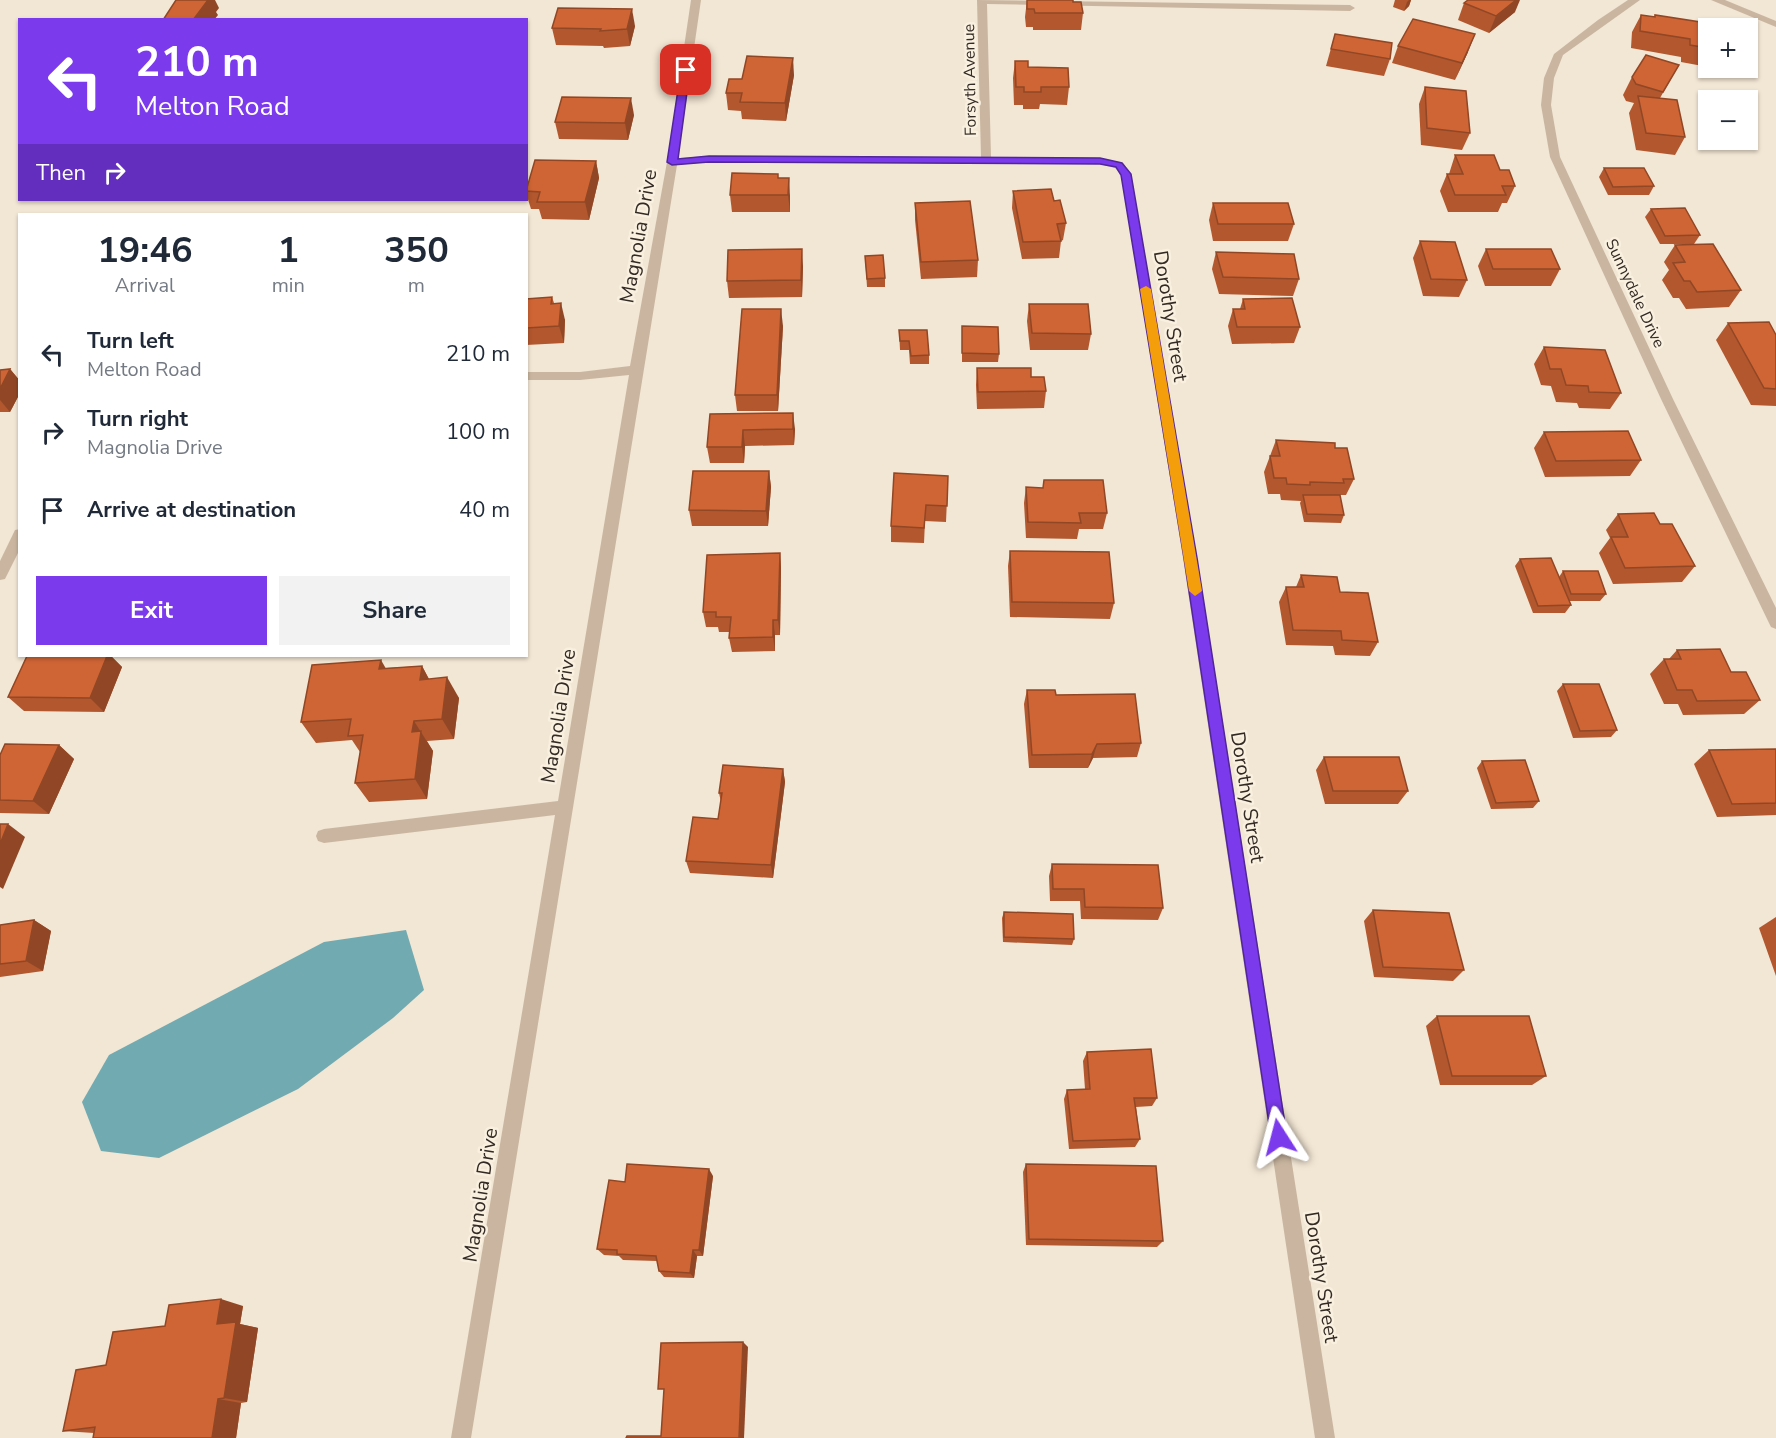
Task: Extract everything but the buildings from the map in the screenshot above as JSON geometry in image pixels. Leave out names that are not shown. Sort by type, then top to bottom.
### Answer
[{"type":"street","name":"Magnolia Drive","points":[[461,1438],[672,162],[696,0]]},
{"type":"street","name":"Sunnydale Drive","points":[[1635,0],[1601,22],[1560,54],[1549,78],[1546,105],[1552,148],[1667,399],[1776,623]]},
{"type":"street","points":[[1716,0],[1776,24]]},
{"type":"street","points":[[982,1],[1350,8]]},
{"type":"street","name":"Forsyth Avenue","points":[[982,1],[986,159]]},
{"type":"street","points":[[672,162],[709,159],[986,159]]},
{"type":"street","name":"Dorothy Street","points":[[986,159],[1100,161],[1119,165],[1126,174],[1190,558],[1325,1438]]},
{"type":"street","points":[[528,376],[580,376],[636,370]]},
{"type":"street","points":[[0,575],[18,538]]},
{"type":"street","points":[[324,836],[564,807]]},
{"type":"water","points":[[406,930],[424,990],[393,1018],[298,1089],[159,1158],[101,1151],[82,1102],[109,1055],[324,942]]},
{"type":"slow traffic","points":[[1146,289],[1195,591]]},
{"type":"route","points":[[686,70],[672,162],[709,159],[1100,161],[1119,165],[1126,174],[1190,558],[1279,1137]]}]
